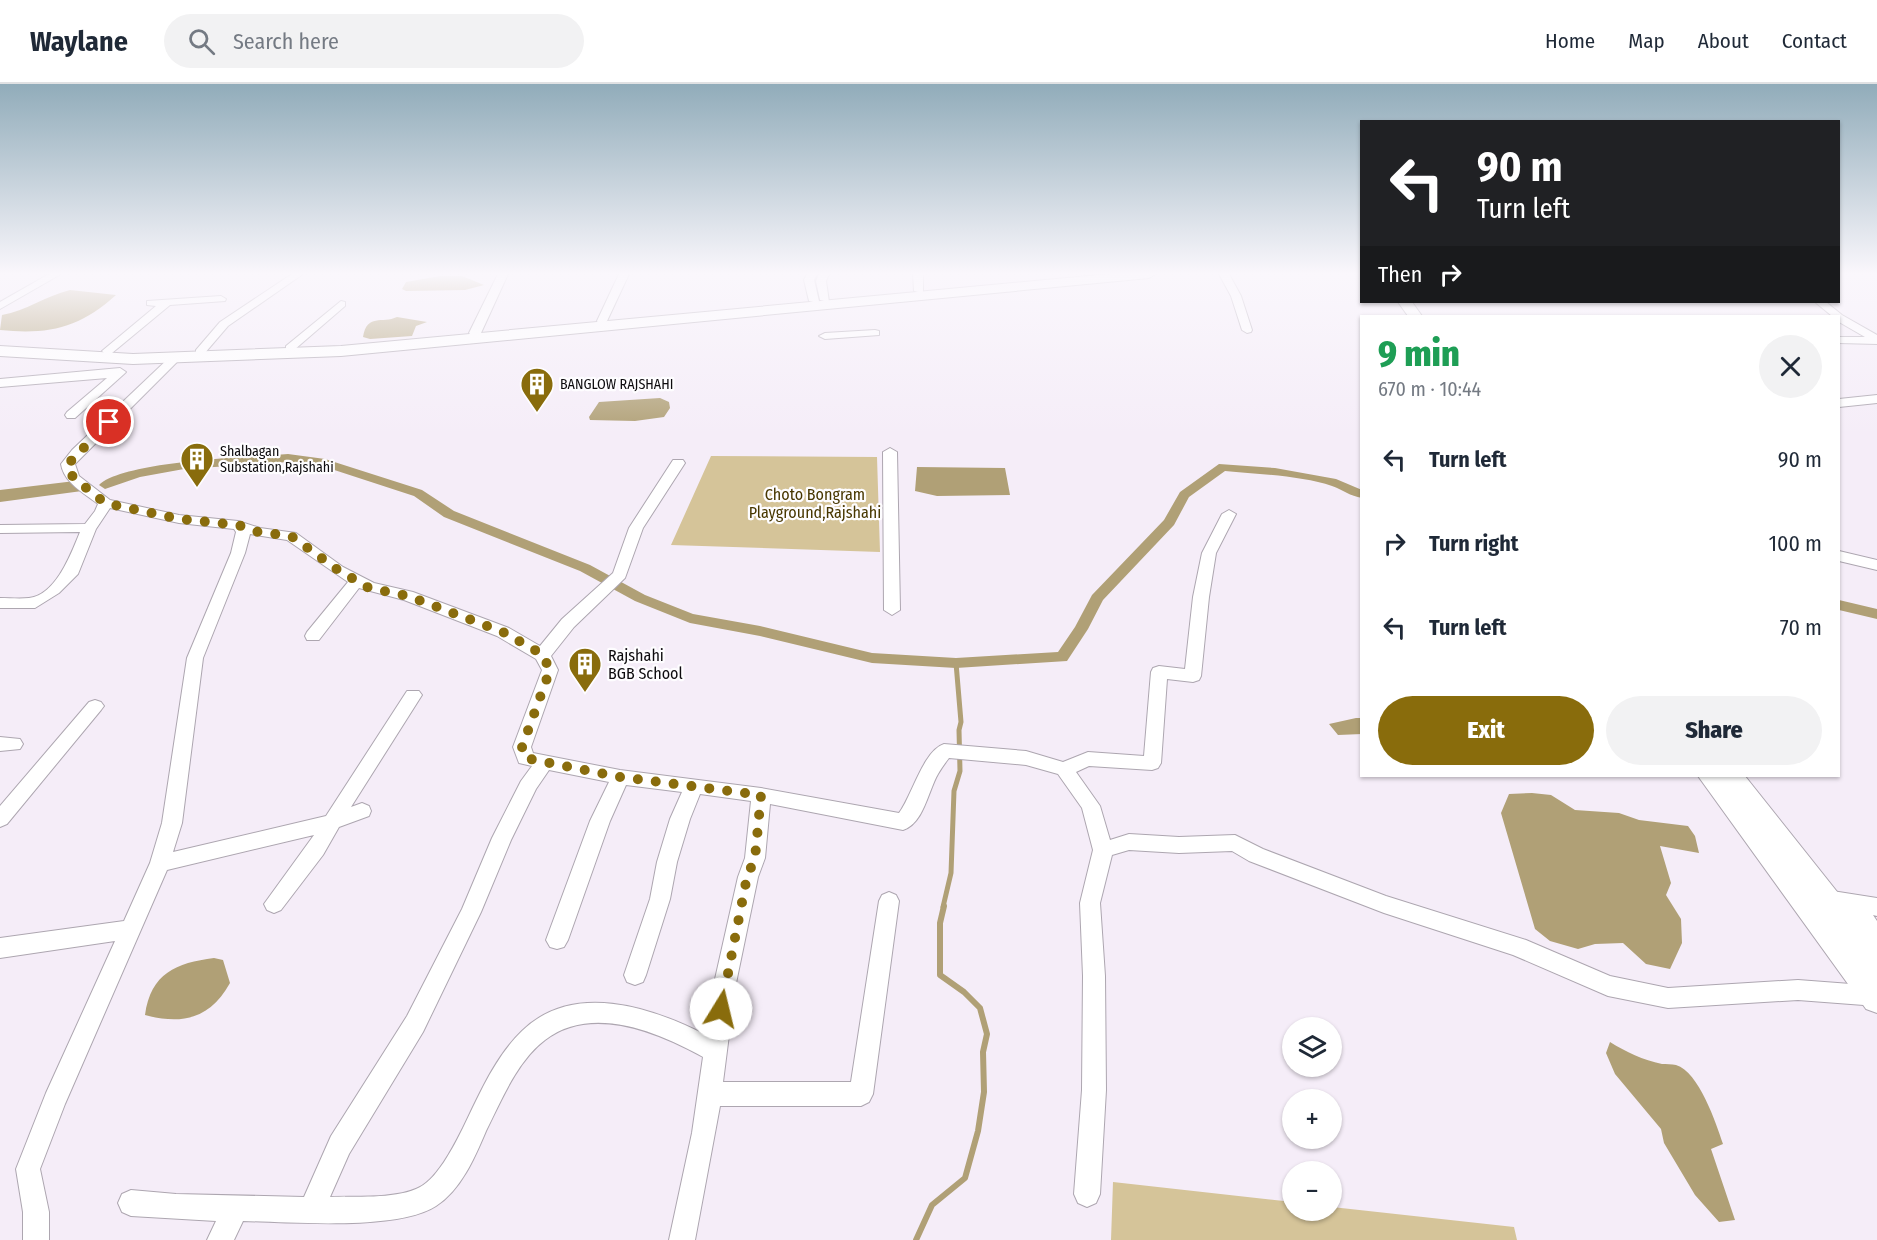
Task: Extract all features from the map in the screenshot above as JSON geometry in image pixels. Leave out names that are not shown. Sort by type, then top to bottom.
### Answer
[{"type":"main road","points":[[0,343],[108,351],[200,352],[290,348],[528,328]]},
{"type":"main road","points":[[0,351],[134,359],[175,358],[341,351],[570,328]]},
{"type":"main road","points":[[1712,777],[1876,997]]},
{"type":"main road","points":[[1732,777],[1839,900],[1877,965]]},
{"type":"street","points":[[108,351],[136,328]]},
{"type":"street","points":[[200,352],[221,328]]},
{"type":"street","points":[[290,348],[313,328]]},
{"type":"street","points":[[475,333],[477,328]]},
{"type":"street","points":[[1857,328],[1877,340]]},
{"type":"street","points":[[825,336],[875,333]]},
{"type":"street","points":[[1840,340],[1877,340]]},
{"type":"street","points":[[175,358],[77,453],[68,464],[69,472],[75,479],[105,503],[179,519],[238,525],[258,532],[291,536],[330,565],[369,588],[408,596],[503,632],[542,654],[550,670],[522,747],[525,758],[620,777],[761,795],[903,822],[914,809],[930,771],[944,751],[1026,758],[1064,769],[1091,806],[1103,850],[1090,903],[1094,976],[1094,1090],[1087,1194]]},
{"type":"street","points":[[71,415],[134,359]]},
{"type":"street","points":[[0,383],[119,373]]},
{"type":"street","points":[[1840,402],[1877,399]]},
{"type":"street","points":[[890,452],[892,610]]},
{"type":"street","points":[[542,654],[600,591],[620,575],[636,528],[678,463]]},
{"type":"street","points":[[3,605],[35,603],[54,590],[70,574],[88,528],[102,512],[105,503]]},
{"type":"street","points":[[1064,769],[1088,759],[1152,764],[1159,672],[1193,676],[1201,597],[1209,553],[1229,514]]},
{"type":"street","points":[[36,1240],[36,1212],[28,1168],[54,1101],[160,862],[172,823],[195,658],[239,549],[243,532],[238,525]]},
{"type":"street","points":[[0,529],[88,528]]},
{"type":"street","points":[[1840,556],[1877,565]]},
{"type":"street","points":[[313,636],[357,581]]},
{"type":"street","points":[[274,904],[316,849],[413,695]]},
{"type":"street","points":[[0,819],[95,706]]},
{"type":"street","points":[[311,1210],[340,1145],[416,1024],[471,912],[502,838],[528,786],[545,761]]},
{"type":"street","points":[[557,940],[600,822],[620,777]]},
{"type":"street","points":[[635,975],[660,899],[667,862],[680,819],[694,787]]},
{"type":"street","points":[[682,1240],[716,1052],[724,988],[747,877],[755,858],[761,795]]},
{"type":"street","points":[[160,862],[332,822],[362,811]]},
{"type":"street","points":[[1103,850],[1128,842],[1235,843],[1257,855],[1384,904],[1518,947],[1608,986],[1668,999],[1798,990],[1876,997]]},
{"type":"street","points":[[1839,900],[1877,907]]},
{"type":"street","points":[[1839,900],[1877,938]]},
{"type":"street","points":[[709,1094],[861,1094],[890,901]]},
{"type":"street","points":[[0,948],[132,928]]},
{"type":"street","points":[[131,1203],[176,1207],[311,1210],[400,1206],[426,1199],[456,1167],[503,1072],[536,1033],[563,1016],[607,1013],[650,1020],[685,1034],[716,1052]]},
{"type":"street","points":[[220,1240],[236,1208]]},
{"type":"green space","name":"Choto Bongram Playground,Rajshahi","points":[[711,456],[877,457],[880,552],[671,545]]},
{"type":"green space","points":[[1113,1182],[1282,1201],[1282,1221],[1342,1221],[1342,1208],[1514,1227],[1517,1240],[1111,1240]]},
{"type":"shaded area","points":[[0,328],[58,328],[33,331],[0,330]]},
{"type":"shaded area","points":[[366,328],[415,328],[412,336],[370,339],[363,337]]},
{"type":"shaded area","points":[[660,398],[669,402],[670,408],[664,417],[635,421],[590,420],[589,417],[599,402]]},
{"type":"shaded area","points":[[917,467],[1005,468],[1010,495],[937,496],[915,491]]},
{"type":"shaded area","points":[[1360,718],[1360,734],[1338,735],[1329,724]]},
{"type":"shaded area","points":[[1509,794],[1551,795],[1575,810],[1619,813],[1639,820],[1688,826],[1695,836],[1699,853],[1660,846],[1671,883],[1666,895],[1681,919],[1682,943],[1670,969],[1646,964],[1623,943],[1595,944],[1578,949],[1550,941],[1535,929],[1501,813]]},
{"type":"shaded area","points":[[214,958],[223,960],[230,983],[213,1005],[204,1012],[183,1019],[145,1015],[148,1001],[159,980],[177,967]]},
{"type":"shaded area","points":[[1610,1042],[1648,1060],[1676,1065],[1692,1077],[1706,1099],[1723,1144],[1711,1149],[1735,1220],[1719,1222],[1695,1195],[1664,1143],[1661,1129],[1615,1074],[1606,1053]]},
{"type":"waterway","points":[[105,485],[137,474],[184,465],[288,458],[321,462],[418,493],[449,514],[585,568],[640,598],[690,618],[760,631],[872,658],[956,663],[1062,657],[1081,629],[1097,598],[1169,522],[1184,495],[1223,467],[1275,472],[1336,483],[1360,494]]},
{"type":"waterway","points":[[0,496],[75,487]]},
{"type":"waterway","points":[[1840,605],[1877,614]]},
{"type":"waterway","points":[[943,907],[951,873],[954,791],[960,771],[959,730],[961,722],[956,663]]},
{"type":"waterway","points":[[916,1240],[932,1205],[965,1178],[978,1131],[984,1092],[983,1052],[987,1034],[980,1008],[964,992],[940,975],[940,923],[944,906]]},
{"type":"place","name":"BANGLOW RAJSHAHI","points":[[537,413]]},
{"type":"place","name":"Shalbagan Substation,Rajshahi","points":[[197,488]]},
{"type":"place","name":"Rajshahi BGB School","points":[[585,693]]},
{"type":"route","points":[[109,422],[68,464],[69,472],[75,479],[105,503],[179,519],[238,525],[258,532],[291,536],[338,570],[369,588],[408,596],[503,632],[542,654],[550,670],[522,747],[525,758],[620,777],[761,795],[755,858],[747,877],[721,1009]]}]
